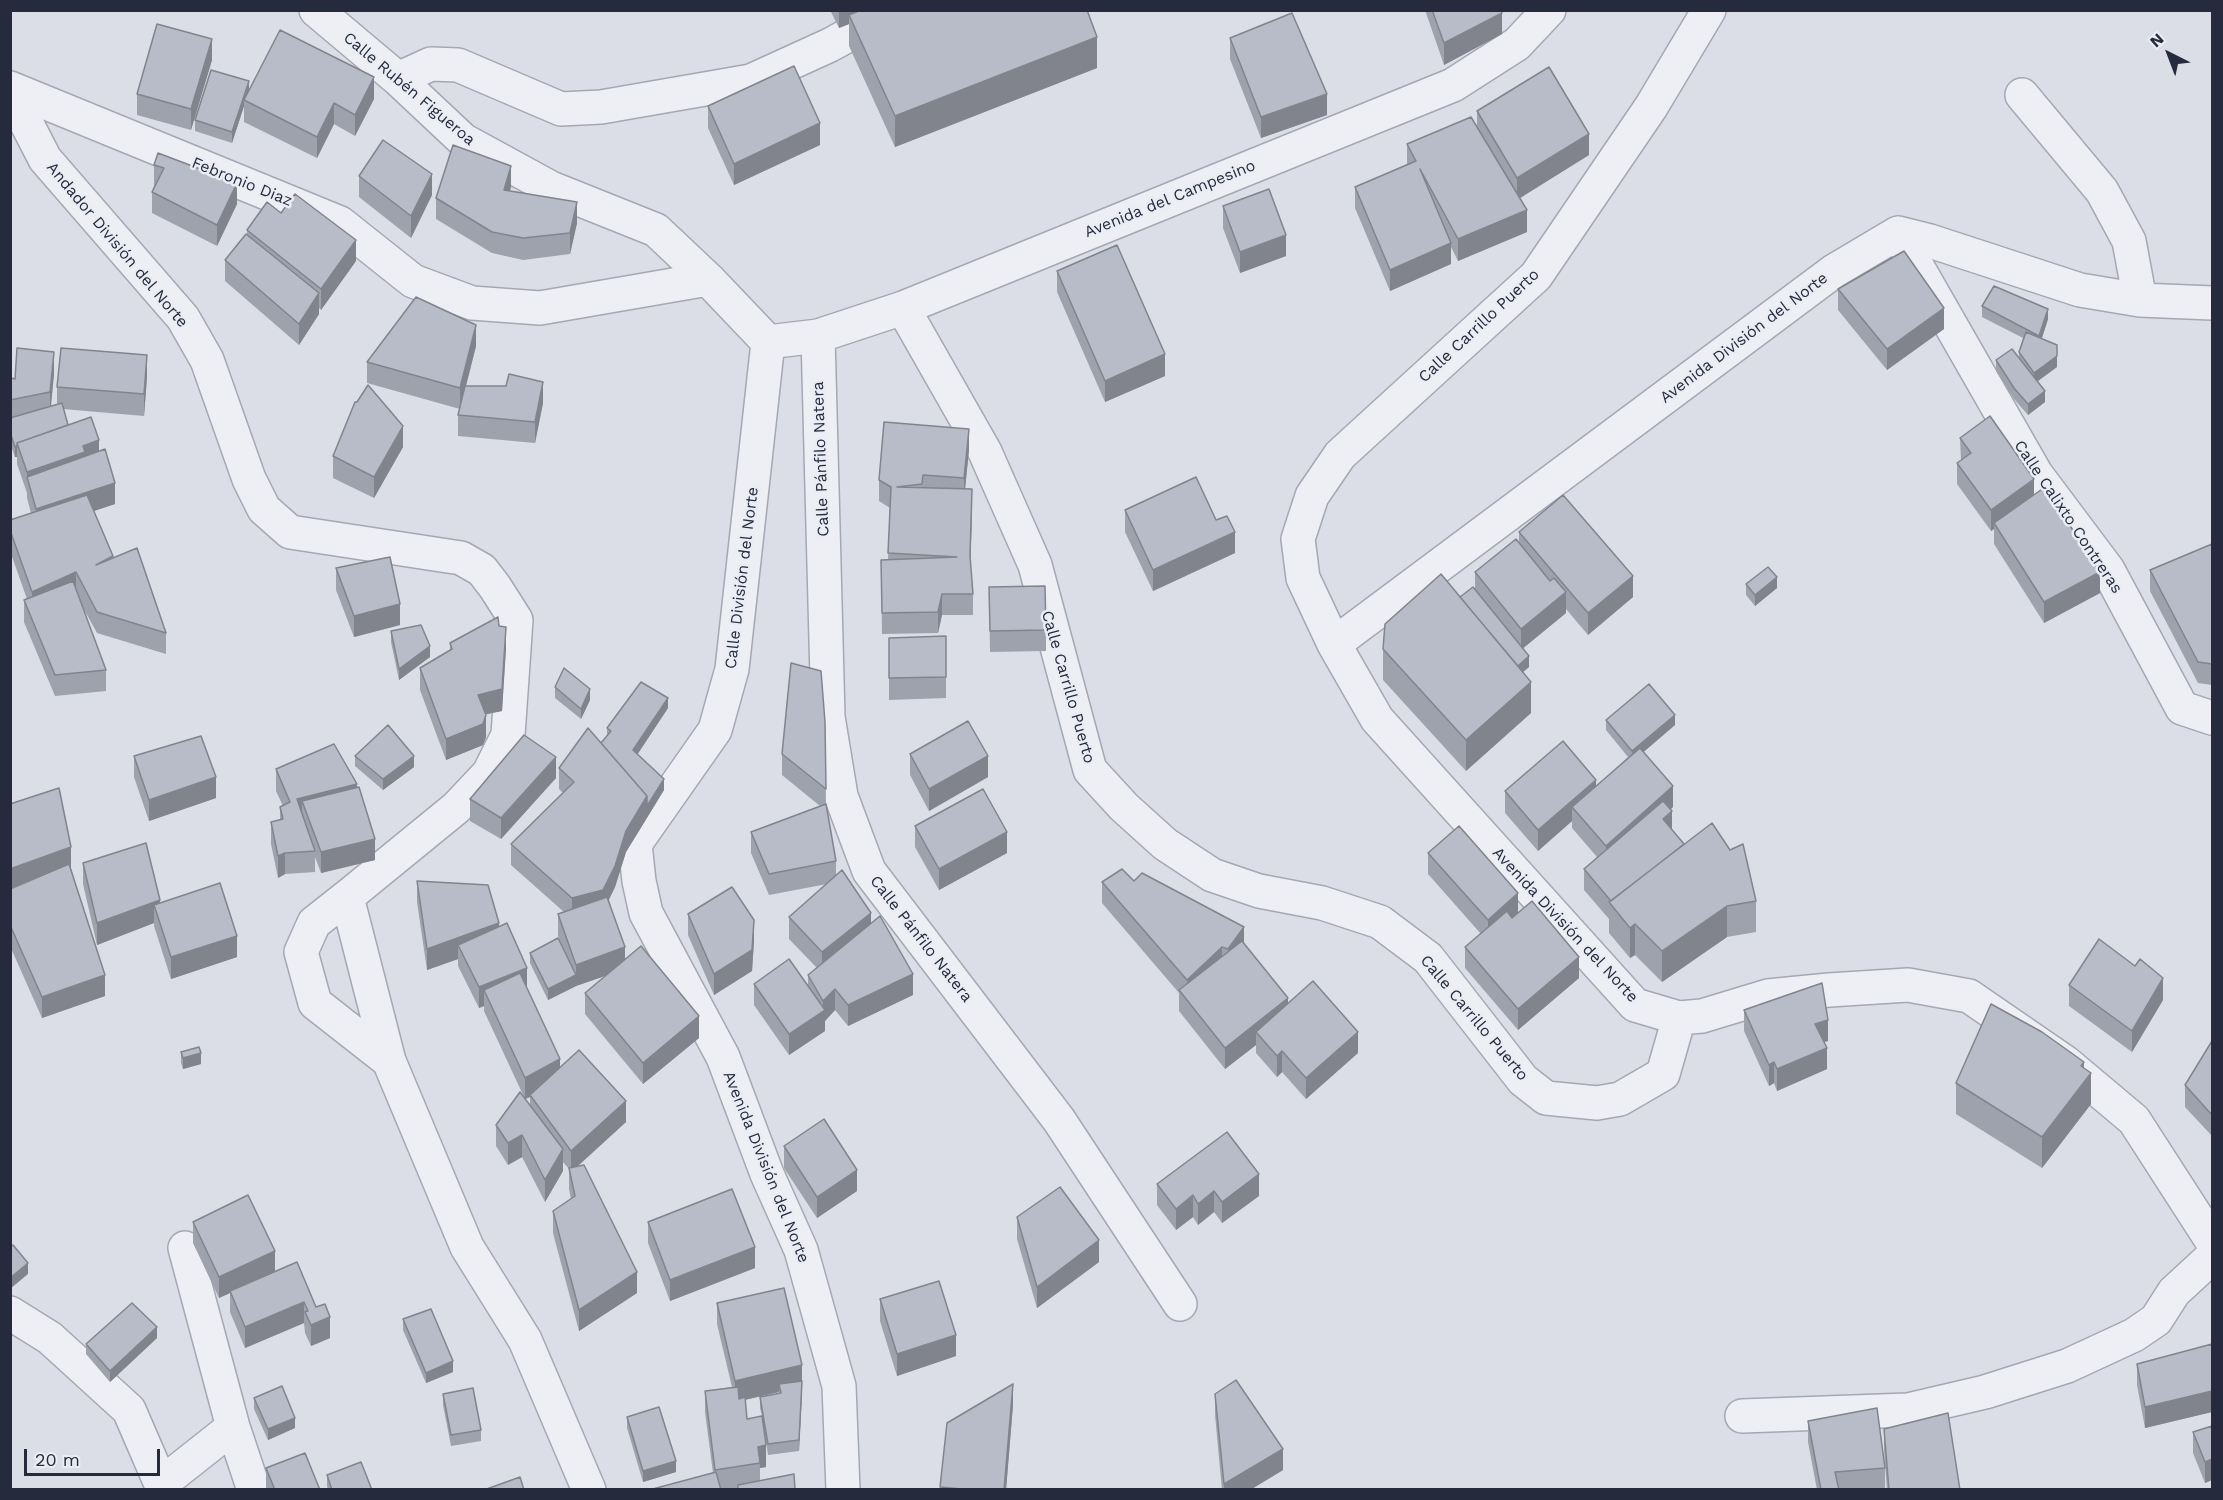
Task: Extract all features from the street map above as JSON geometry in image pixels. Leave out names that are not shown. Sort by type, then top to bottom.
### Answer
[{"type":"street","name":"Calle Rubén Figueroa","points":[[316,10],[398,79],[463,141],[551,188],[656,230],[708,279],[768,342]]},
{"type":"street","points":[[398,79],[431,64],[458,65],[561,109],[601,107],[751,81],[830,45],[894,10]]},
{"type":"street","name":"Avenida del Campesino","points":[[768,342],[818,336],[903,308],[1453,85],[1517,44],[1549,10]]},
{"type":"street","name":"Calle Carrillo Puerto","points":[[1298,539],[1312,496],[1340,455],[1536,276],[1651,107],[1709,10]]},
{"type":"street","name":"Febronio Diaz","points":[[10,90],[340,223],[413,281],[472,303],[540,308],[708,279]]},
{"type":"street","name":"Andador División del Norte","points":[[10,90],[45,159],[183,318],[207,360],[249,479],[264,509],[290,532],[461,558],[482,570],[516,620],[508,735],[489,773],[456,808],[314,923],[301,952],[315,1003],[389,1061]]},
{"type":"street","points":[[2022,94],[2102,191],[2128,241],[2140,300]]},
{"type":"street","points":[[1898,232],[2080,290],[2140,300],[2212,303]]},
{"type":"street","name":"Avenida División del Norte","points":[[1334,644],[1834,271],[1898,232]]},
{"type":"street","name":"Calle Calixto Contreras","points":[[1898,232],[2036,474],[2108,570],[2182,708],[2212,718]]},
{"type":"street","name":"Calle Carrillo Puerto","points":[[903,308],[985,452],[1035,565],[1090,770],[1124,807],[1165,844],[1212,875],[1260,891],[1322,903],[1380,922],[1428,958],[1523,1080],[1546,1098],[1597,1103],[1620,1099],[1663,1074],[1679,1018]]},
{"type":"street","name":"Calle Pánfilo Natera","points":[[818,336],[828,717],[841,796],[868,871],[1059,1120],[1180,1304]]},
{"type":"street","name":"Calle División del Norte","points":[[723,1057],[646,913],[639,881],[635,844],[715,730],[732,669],[768,342]]},
{"type":"street","name":"Avenida División del Norte","points":[[1298,539],[1303,578],[1334,644],[1377,719],[1635,1005],[1679,1018],[1702,1016],[1768,996],[1829,990],[1908,985],[1969,996],[2065,1062],[2134,1120],[2212,1241]]},
{"type":"street","name":"Andador División del Norte","points":[[347,897],[389,1061],[467,1247],[525,1340],[589,1490]]},
{"type":"street","name":"Avenida División del Norte","points":[[723,1057],[767,1174],[804,1261],[839,1386],[843,1490]]},
{"type":"street","points":[[185,1248],[233,1426],[254,1490]]},
{"type":"street","points":[[1742,1416],[1908,1410],[1985,1392],[2067,1366],[2134,1335],[2156,1320],[2174,1292],[2212,1257]]},
{"type":"street","points":[[10,1313],[50,1338],[129,1410],[161,1484],[233,1426]]},
{"type":"building","points":[[861,10],[1087,10],[1097,37],[895,116],[849,15]]},
{"type":"building","points":[[1432,10],[1501,10],[1502,13],[1444,43]]},
{"type":"building","points":[[1292,13],[1327,94],[1261,117],[1230,38]]},
{"type":"building","points":[[157,24],[212,39],[191,109],[137,94]]},
{"type":"building","points":[[280,30],[374,77],[355,115],[334,103],[317,137],[244,100]]},
{"type":"building","points":[[794,66],[820,123],[734,164],[708,106]]},
{"type":"building","points":[[1549,67],[1589,134],[1517,178],[1477,111]]},
{"type":"building","points":[[211,70],[249,81],[232,132],[195,120]]},
{"type":"building","points":[[1471,117],[1527,210],[1458,239],[1420,169],[1451,243],[1390,270],[1355,187],[1416,161],[1407,144]]},
{"type":"building","points":[[383,140],[432,174],[411,216],[359,176]]},
{"type":"building","points":[[453,145],[511,166],[504,190],[577,202],[570,233],[523,238],[492,232],[436,198]]},
{"type":"building","points":[[158,153],[237,183],[217,225],[152,192],[164,168],[154,165]]},
{"type":"building","points":[[1269,189],[1286,235],[1240,252],[1223,206]]},
{"type":"building","points":[[295,194],[356,240],[321,289],[247,230],[267,202],[281,213]]},
{"type":"building","points":[[246,234],[319,293],[299,324],[225,260]]},
{"type":"building","points":[[1117,245],[1165,354],[1105,381],[1057,271]]},
{"type":"building","points":[[1904,251],[1944,308],[1887,349],[1838,289]]},
{"type":"building","points":[[1994,286],[2048,309],[2039,336],[1982,306]]},
{"type":"building","points":[[416,297],[476,325],[460,388],[367,362]]},
{"type":"building","points":[[2026,332],[2057,345],[2057,356],[2034,373],[2019,352]]},
{"type":"building","points":[[17,348],[54,352],[50,392],[10,400],[10,378],[15,379]]},
{"type":"building","points":[[61,348],[147,355],[144,394],[57,387]]},
{"type":"building","points":[[2012,349],[2045,391],[2028,404],[2014,388],[1996,360]]},
{"type":"building","points":[[509,374],[543,382],[535,422],[458,415],[465,386],[506,386]]},
{"type":"building","points":[[368,385],[403,426],[374,477],[333,456],[355,402]]},
{"type":"building","points":[[62,403],[68,425],[17,443],[15,447],[10,432],[10,418]]},
{"type":"building","points":[[1990,416],[2034,479],[1991,510],[1957,463],[1971,453],[1960,438]]},
{"type":"building","points":[[91,417],[99,440],[83,446],[85,452],[27,472],[17,443]]},
{"type":"building","points":[[884,422],[969,429],[964,478],[923,475],[922,484],[897,487],[972,489],[970,556],[973,594],[942,594],[938,612],[882,613],[881,560],[957,557],[888,553],[891,487],[879,480]]},
{"type":"building","points":[[105,449],[115,483],[36,509],[27,477]]},
{"type":"building","points":[[1196,477],[1216,520],[1227,516],[1235,532],[1153,570],[1125,510]]},
{"type":"building","points":[[2045,487],[2100,572],[2044,602],[1994,523]]},
{"type":"building","points":[[87,495],[113,556],[96,565],[137,548],[166,633],[97,612],[76,572],[32,592],[10,530],[10,520]]},
{"type":"building","points":[[1563,495],[1633,576],[1588,613],[1519,532]]},
{"type":"building","points":[[1516,539],[1550,581],[1554,578],[1566,592],[1521,629],[1475,572]]},
{"type":"building","points":[[2212,544],[2212,664],[2198,662],[2150,570]]},
{"type":"building","points":[[390,557],[400,604],[354,616],[336,568]]},
{"type":"building","points":[[1768,567],[1777,577],[1755,595],[1746,584]]},
{"type":"building","points":[[1441,574],[1531,682],[1466,740],[1383,649],[1385,624]]},
{"type":"building","points":[[73,581],[106,670],[55,675],[24,600]]},
{"type":"building","points":[[1045,586],[1046,630],[990,631],[989,587]]},
{"type":"building","points":[[1473,587],[1529,656],[1518,666],[1460,597]]},
{"type":"building","points":[[498,617],[499,626],[506,627],[502,689],[478,695],[486,715],[483,724],[446,739],[420,668],[452,649],[450,643]]},
{"type":"building","points":[[421,625],[430,646],[399,669],[391,631]]},
{"type":"building","points":[[946,636],[946,677],[889,678],[889,638]]},
{"type":"building","points":[[791,663],[821,671],[825,722],[826,789],[782,754]]},
{"type":"building","points":[[564,668],[590,689],[581,709],[555,687]]},
{"type":"building","points":[[641,682],[668,698],[633,750],[664,779],[647,806],[647,796],[601,743],[611,731],[607,728]]},
{"type":"building","points":[[1649,684],[1675,715],[1632,751],[1606,720]]},
{"type":"building","points":[[968,721],[988,756],[929,789],[910,754]]},
{"type":"building","points":[[388,725],[414,756],[383,779],[355,756]]},
{"type":"building","points":[[588,728],[647,796],[626,831],[615,866],[603,890],[572,898],[511,844],[574,782],[559,768]]},
{"type":"building","points":[[524,735],[556,757],[501,818],[470,799]]},
{"type":"building","points":[[201,736],[216,777],[149,800],[134,756]]},
{"type":"building","points":[[1563,741],[1596,780],[1538,830],[1505,791]]},
{"type":"building","points":[[334,744],[357,784],[297,799],[315,851],[285,853],[278,856],[271,822],[283,819],[280,807],[290,802],[276,769]]},
{"type":"building","points":[[1640,748],[1673,786],[1606,846],[1572,807]]},
{"type":"building","points":[[359,787],[375,839],[321,852],[302,801]]},
{"type":"building","points":[[59,788],[71,847],[10,869],[10,804]]},
{"type":"building","points":[[983,789],[1007,832],[939,869],[915,826]]},
{"type":"building","points":[[1663,801],[1672,811],[1663,819],[1684,844],[1611,901],[1584,869]]},
{"type":"building","points":[[826,804],[836,861],[769,874],[751,832]]},
{"type":"building","points":[[1712,823],[1730,850],[1743,844],[1756,901],[1727,906],[1662,951],[1635,924],[1630,928],[1609,902]]},
{"type":"building","points":[[1459,826],[1518,893],[1488,920],[1428,853]]},
{"type":"building","points":[[146,843],[160,900],[97,923],[83,863]]},
{"type":"building","points":[[69,864],[105,975],[42,997],[10,925],[10,889]]},
{"type":"building","points":[[1122,869],[1134,881],[1142,873],[1244,927],[1228,949],[1222,947],[1187,980],[1102,882]]},
{"type":"building","points":[[842,870],[871,913],[822,952],[789,917]]},
{"type":"building","points":[[417,881],[488,885],[499,923],[427,949]]},
{"type":"building","points":[[220,883],[237,936],[171,957],[154,905]]},
{"type":"building","points":[[732,887],[754,920],[752,950],[714,974],[688,914]]},
{"type":"building","points":[[607,897],[625,947],[576,965],[558,914]]},
{"type":"building","points":[[1532,901],[1579,957],[1518,1009],[1465,947],[1507,911],[1512,918]]},
{"type":"building","points":[[880,916],[913,974],[848,1005],[835,989],[823,1001],[808,975]]},
{"type":"building","points":[[507,923],[527,968],[479,987],[458,945]]},
{"type":"building","points":[[558,938],[576,975],[548,989],[530,953]]},
{"type":"building","points":[[2099,939],[2135,966],[2140,959],[2163,978],[2132,1031],[2069,985]]},
{"type":"building","points":[[1242,941],[1288,998],[1225,1048],[1179,990]]},
{"type":"building","points":[[641,946],[699,1016],[643,1063],[585,993]]},
{"type":"building","points":[[789,959],[825,1010],[789,1034],[754,984]]},
{"type":"building","points":[[520,973],[560,1059],[525,1078],[484,990]]},
{"type":"building","points":[[1313,981],[1358,1032],[1306,1078],[1282,1051],[1277,1056],[1256,1032]]},
{"type":"building","points":[[1822,983],[1828,1020],[1815,1024],[1827,1048],[1777,1069],[1774,1062],[1769,1065],[1744,1010]]},
{"type":"building","points":[[1991,1004],[2042,1032],[2084,1062],[2081,1066],[2091,1073],[2042,1137],[1956,1083]]},
{"type":"building","points":[[2212,1041],[2212,1115],[2185,1085]]},
{"type":"building","points":[[199,1047],[201,1053],[183,1058],[181,1052]]},
{"type":"building","points":[[579,1050],[626,1101],[571,1151],[530,1095]]},
{"type":"building","points":[[520,1092],[563,1149],[545,1180],[522,1135],[508,1143],[496,1125]]},
{"type":"building","points":[[824,1119],[857,1170],[817,1197],[784,1146]]},
{"type":"building","points":[[1227,1132],[1259,1174],[1222,1202],[1214,1191],[1198,1204],[1193,1195],[1176,1209],[1157,1184]]},
{"type":"building","points":[[584,1165],[637,1272],[579,1310],[553,1211],[575,1196],[569,1168]]},
{"type":"building","points":[[1060,1187],[1099,1240],[1037,1287],[1017,1217]]},
{"type":"building","points":[[732,1189],[755,1247],[670,1280],[648,1222]]},
{"type":"building","points":[[248,1195],[275,1251],[219,1277],[193,1222]]},
{"type":"building","points":[[13,1245],[28,1263],[10,1278],[10,1247]]},
{"type":"building","points":[[297,1262],[316,1307],[325,1304],[330,1317],[311,1325],[305,1312],[308,1311],[304,1302],[245,1327],[230,1291]]},
{"type":"building","points":[[939,1281],[956,1335],[897,1354],[880,1299]]},
{"type":"building","points":[[784,1288],[802,1365],[735,1381],[717,1303]]},
{"type":"building","points":[[132,1303],[157,1327],[110,1371],[86,1344]]},
{"type":"building","points":[[431,1309],[453,1361],[426,1373],[403,1319]]},
{"type":"building","points":[[2212,1344],[2212,1391],[2145,1407],[2137,1364]]},
{"type":"building","points":[[1236,1380],[1283,1449],[1224,1484],[1215,1394]]},
{"type":"building","points":[[802,1381],[799,1440],[768,1444],[760,1397],[781,1393],[779,1384]]},
{"type":"building","points":[[1013,1384],[1004,1490],[940,1487],[947,1423]]},
{"type":"building","points":[[282,1386],[295,1418],[268,1429],[254,1398]]},
{"type":"building","points":[[738,1387],[739,1399],[745,1397],[747,1419],[762,1416],[766,1445],[758,1447],[760,1463],[715,1470],[705,1391]]},
{"type":"building","points":[[473,1388],[481,1430],[451,1435],[443,1394]]},
{"type":"building","points":[[659,1407],[676,1461],[643,1471],[627,1417]]},
{"type":"building","points":[[1877,1408],[1885,1468],[1835,1472],[1839,1490],[1821,1490],[1808,1421]]},
{"type":"building","points":[[1948,1413],[1960,1490],[1889,1490],[1884,1429]]},
{"type":"building","points":[[2212,1426],[2212,1459],[2205,1462],[2193,1432]]},
{"type":"building","points":[[305,1453],[320,1490],[275,1490],[266,1468]]},
{"type":"building","points":[[361,1462],[372,1490],[332,1490],[327,1475]]},
{"type":"building","points":[[716,1472],[721,1490],[649,1490]]},
{"type":"building","points":[[794,1474],[795,1490],[738,1490],[738,1485]]},
{"type":"building","points":[[520,1477],[524,1490],[484,1490]]}]
